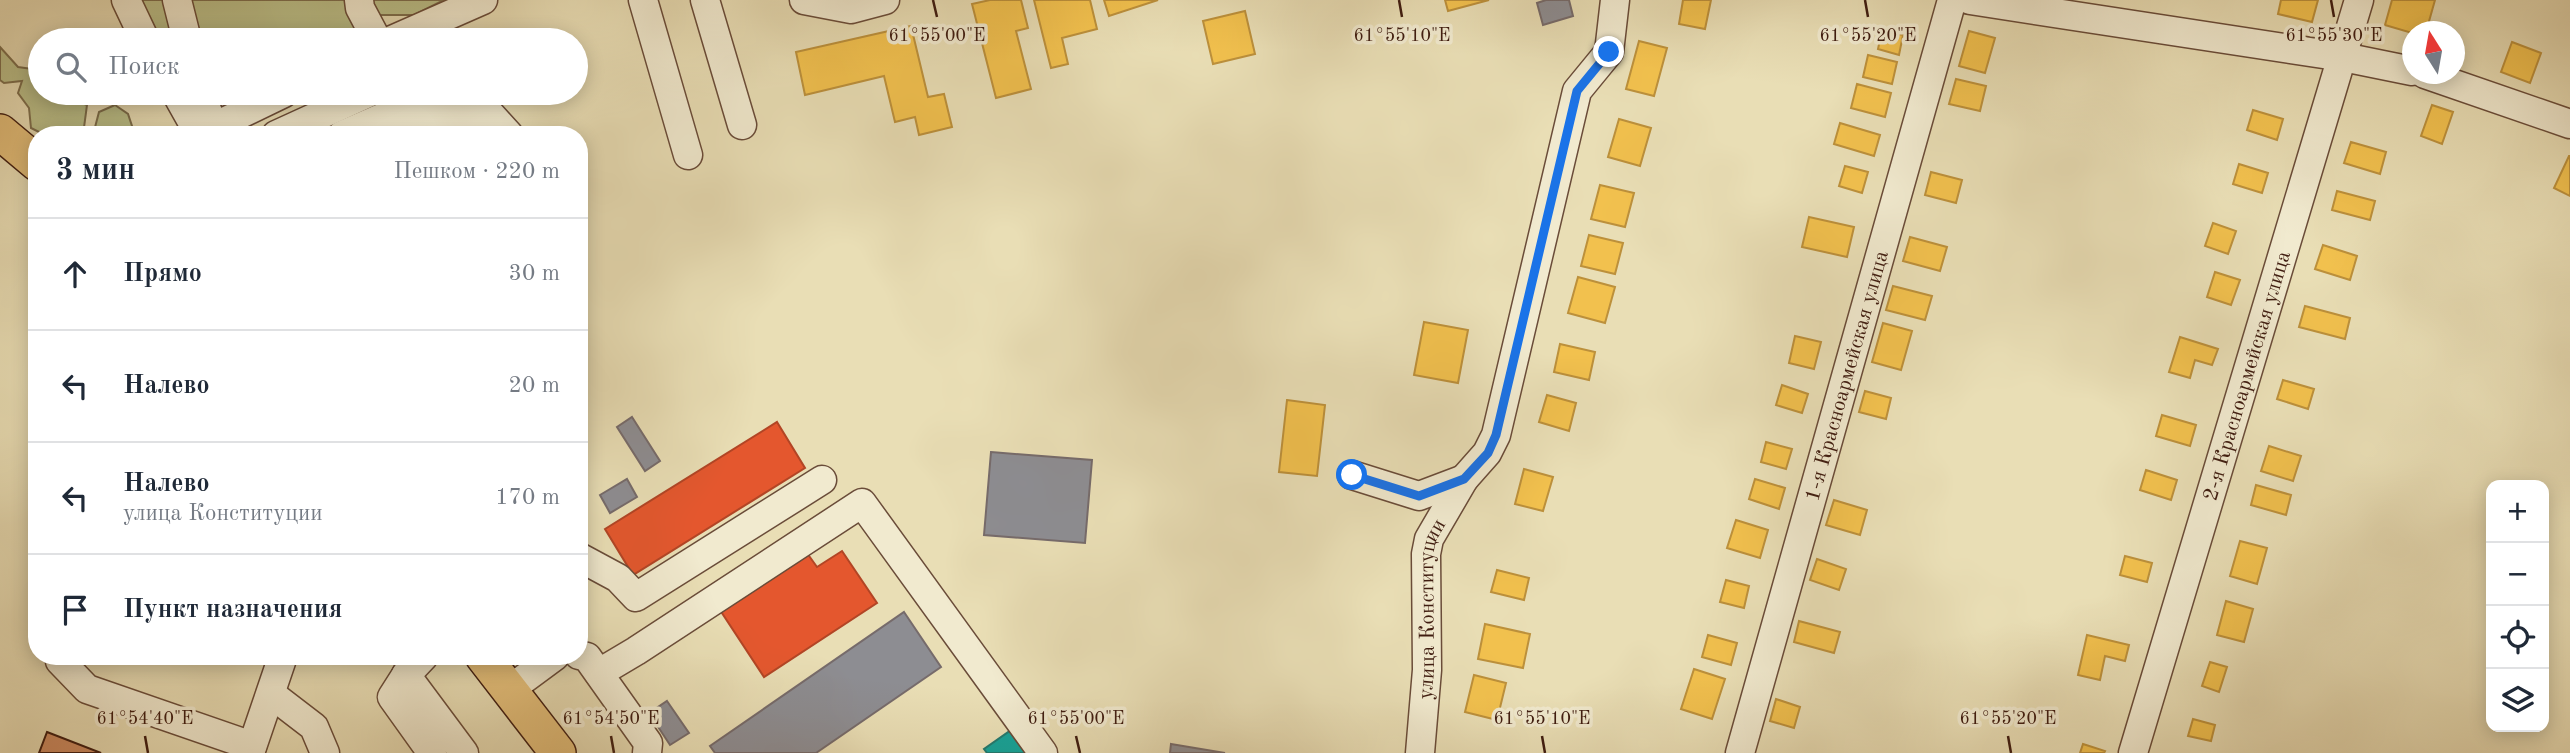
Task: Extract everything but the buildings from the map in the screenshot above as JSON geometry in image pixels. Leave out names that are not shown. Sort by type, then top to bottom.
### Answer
[{"type":"main road","points":[[0,132],[28,155]]},
{"type":"main road","points":[[489,665],[558,753]]},
{"type":"street","points":[[126,0],[139,28]]},
{"type":"street","points":[[177,0],[184,28]]},
{"type":"street","points":[[359,0],[360,8],[371,28]]},
{"type":"street","points":[[419,28],[482,0]]},
{"type":"street","points":[[643,0],[688,155]]},
{"type":"street","points":[[705,0],[743,125]]},
{"type":"street","points":[[804,0],[851,9],[885,0]]},
{"type":"street","name":"улица Конституции","points":[[1420,753],[1427,670],[1426,554],[1429,539],[1464,479],[1488,453],[1496,435],[1577,91],[1609,52],[1615,0]]},
{"type":"street","name":"1-я Красноармейская улица","points":[[1740,753],[1952,0]]},
{"type":"street","points":[[1970,0],[2343,57],[2402,69]]},
{"type":"street","name":"2-я Красноармейская улица","points":[[2133,753],[2359,0]]},
{"type":"street","points":[[2454,84],[2570,124]]},
{"type":"street","points":[[184,105],[199,126]]},
{"type":"street","points":[[201,105],[203,126]]},
{"type":"street","points":[[215,126],[259,105]]},
{"type":"street","points":[[337,126],[369,105]]},
{"type":"street","points":[[399,105],[476,122]]},
{"type":"street","points":[[1352,475],[1419,496],[1464,479]]},
{"type":"street","points":[[588,561],[618,578],[636,597],[822,480]]},
{"type":"street","points":[[1419,496],[1429,539]]},
{"type":"street","points":[[647,753],[648,743],[589,664],[636,651],[862,503],[1043,753]]},
{"type":"street","points":[[64,665],[87,689],[251,750],[280,665]]},
{"type":"street","points":[[509,690],[543,665]]},
{"type":"street","points":[[410,672],[392,697],[432,753]]},
{"type":"street","points":[[410,672],[449,753]]},
{"type":"street","points":[[410,672],[464,753]]},
{"type":"street","points":[[271,694],[313,727],[325,753]]},
{"type":"green space","points":[[138,0],[444,0],[414,15],[381,15],[366,21],[365,28],[152,28]]},
{"type":"green space","points":[[0,47],[18,67],[28,68],[28,105],[87,105],[84,126],[31,126],[29,108],[18,93],[22,81],[4,83],[0,80]]},
{"type":"green space","points":[[115,105],[128,114],[132,126],[95,126],[99,112]]},
{"type":"route","points":[[1352,475],[1419,496],[1464,479],[1488,453],[1496,435],[1577,91],[1609,52]]}]
